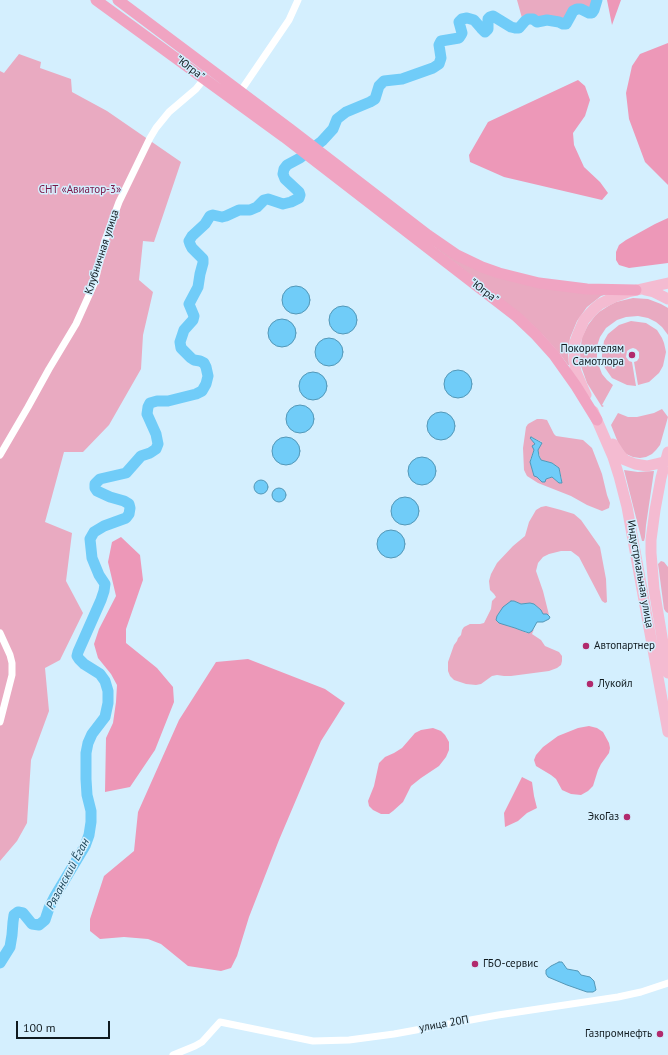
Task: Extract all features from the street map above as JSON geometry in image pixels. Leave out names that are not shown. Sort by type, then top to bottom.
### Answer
[{"type":"highway","name":"\"Югра\"","points":[[96,0],[204,79],[287,133]]},
{"type":"highway","name":"\"Югра\"","points":[[118,0],[240,92],[287,133]]},
{"type":"highway","points":[[287,133],[327,164]]},
{"type":"highway","name":"\"Югра\"","points":[[327,164],[457,255],[482,267],[539,283],[587,289],[636,290]]},
{"type":"highway","name":"\"Югра\"","points":[[327,164],[525,324],[554,355],[576,386],[597,420]]},
{"type":"main road","points":[[667,458],[648,466],[640,466],[624,460],[597,420],[576,372],[574,359],[580,327],[589,314],[600,304],[614,297],[636,290],[668,283]]},
{"type":"main road","points":[[636,290],[647,290],[668,299]]},
{"type":"main road","name":"Индустриальная улица","points":[[597,420],[617,468],[629,515],[668,732]]},
{"type":"main road","name":"Индустриальная улица","points":[[667,458],[661,478],[655,510],[651,540],[651,553],[654,589],[668,673]]},
{"type":"street","points":[[240,92],[289,20],[298,0]]},
{"type":"street","name":"Клубничная улица","points":[[0,455],[76,324],[94,284],[104,243],[119,202],[150,138],[169,112],[196,89],[204,79]]},
{"type":"street","points":[[0,634],[10,655],[12,675],[0,722]]},
{"type":"street","name":"улица 20П","points":[[173,1055],[202,1042],[220,1022],[313,1041],[349,1040],[618,997],[641,992],[668,983]]},
{"type":"green space","points":[[517,0],[593,0],[591,8],[577,7],[572,9],[564,20],[551,16],[522,18]]},
{"type":"green space","name":"СНТ «Авиатор-3»","points":[[19,54],[41,62],[40,68],[71,79],[72,92],[107,111],[181,162],[154,242],[143,241],[139,280],[153,292],[143,335],[141,369],[109,425],[83,452],[64,452],[45,522],[72,533],[66,581],[83,613],[60,660],[45,668],[49,711],[31,760],[27,823],[17,841],[0,861],[0,71],[4,73]]},
{"type":"green space","points":[[328,163],[457,260],[608,294],[601,296],[587,307],[577,321],[570,338],[568,355],[569,365],[543,335],[522,315]]},
{"type":"green space","points":[[633,298],[648,299],[668,308],[668,335],[656,322],[648,318],[638,316],[626,317],[617,320],[606,328],[600,337],[597,346],[597,361],[602,374],[613,385],[602,405],[604,406],[602,407],[587,383],[581,366],[580,353],[582,337],[588,325],[599,312],[616,302]]},
{"type":"green space","points":[[631,321],[646,323],[657,330],[662,338],[666,352],[663,366],[659,373],[649,382],[638,385],[634,362],[639,358],[639,352],[633,348],[627,351],[626,357],[632,362],[636,386],[627,385],[612,378],[605,368],[602,360],[604,341],[608,334],[619,325]]},
{"type":"green space","points":[[662,409],[668,417],[660,445],[656,450],[646,457],[640,458],[626,454],[619,445],[611,425],[618,413],[628,417],[637,417],[654,413]]},
{"type":"green space","points":[[537,419],[547,420],[556,436],[583,440],[592,448],[602,474],[610,503],[609,508],[602,511],[571,496],[538,483],[527,476],[524,470],[523,448],[526,427],[528,424]],"holes":[[[531,437],[542,442],[538,450],[541,460],[552,463],[559,468],[562,480],[559,483],[552,477],[539,479],[533,472],[530,460],[535,443],[530,438]]]},
{"type":"green space","points":[[624,470],[638,472],[654,471],[644,541],[642,541]]},
{"type":"green space","points":[[546,506],[574,514],[581,520],[600,547],[606,579],[607,602],[605,603],[602,601],[579,557],[571,551],[561,551],[543,557],[538,563],[536,571],[549,615],[543,614],[534,604],[521,604],[514,601],[502,609],[497,616],[508,626],[527,633],[534,629],[532,634],[541,640],[545,646],[559,652],[562,656],[561,665],[549,671],[511,676],[492,676],[481,684],[476,685],[466,684],[454,680],[448,671],[448,662],[454,645],[461,635],[464,627],[470,624],[484,623],[491,609],[492,601],[496,597],[490,590],[489,581],[491,574],[497,563],[525,536],[529,522],[536,510]]},
{"type":"green space","points":[[661,561],[668,567],[668,613],[664,609],[658,564]]},
{"type":"shaded area","points":[[607,0],[621,0],[612,25]]},
{"type":"shaded area","points":[[668,43],[668,185],[645,162],[629,119],[626,93],[632,66],[640,54]]},
{"type":"shaded area","points":[[578,80],[585,86],[590,100],[585,116],[573,133],[574,145],[584,167],[600,182],[608,193],[602,200],[504,177],[470,162],[469,155],[488,122]]},
{"type":"shaded area","points":[[668,218],[668,263],[629,268],[619,265],[616,260],[616,252],[619,245]]},
{"type":"shaded area","points":[[121,537],[140,555],[143,580],[126,629],[126,643],[157,668],[173,687],[174,702],[155,750],[130,787],[105,792],[106,738],[113,723],[117,685],[111,674],[98,658],[94,644],[99,629],[116,596],[108,562],[112,542]]},
{"type":"shaded area","points":[[248,659],[325,689],[345,703],[321,741],[279,840],[249,917],[237,956],[231,968],[221,971],[188,966],[161,944],[148,939],[124,937],[100,939],[90,931],[90,919],[104,876],[134,851],[138,812],[179,720],[216,662]]},
{"type":"shaded area","points":[[589,726],[597,728],[603,732],[609,743],[609,753],[598,770],[593,786],[581,795],[571,794],[562,790],[556,779],[536,766],[534,760],[536,755],[543,747],[558,736],[578,728]]},
{"type":"shaded area","points":[[433,728],[441,731],[449,742],[449,750],[446,757],[439,766],[411,786],[403,802],[389,814],[381,814],[373,810],[369,806],[368,801],[374,786],[379,763],[385,757],[402,748],[415,733],[421,730]]},
{"type":"shaded area","points":[[522,777],[532,782],[537,808],[527,813],[518,821],[505,827],[504,813]]},
{"type":"water","points":[[296,286],[306,290],[310,300],[306,310],[296,314],[286,310],[282,300],[286,290]]},
{"type":"water","points":[[343,306],[353,310],[357,320],[353,330],[343,334],[333,330],[329,320],[333,310]]},
{"type":"water","points":[[282,319],[292,323],[296,333],[292,343],[282,347],[272,343],[268,333],[272,323]]},
{"type":"water","points":[[329,338],[339,342],[343,352],[339,362],[329,366],[319,362],[315,352],[319,342]]},
{"type":"water","points":[[458,370],[468,374],[472,384],[468,394],[458,398],[448,394],[444,384],[448,374]]},
{"type":"water","points":[[313,372],[323,376],[327,386],[323,396],[313,400],[303,396],[299,386],[303,376]]},
{"type":"water","points":[[300,405],[310,409],[314,419],[310,429],[300,433],[290,429],[286,419],[290,409]]},
{"type":"water","points":[[441,412],[451,416],[455,426],[451,436],[441,440],[431,436],[427,426],[431,416]]},
{"type":"water","points":[[286,437],[296,441],[300,451],[296,461],[286,465],[276,461],[272,451],[276,441]]},
{"type":"water","points":[[531,437],[542,443],[538,450],[541,460],[552,463],[559,468],[562,483],[559,483],[552,477],[546,479],[545,482],[542,482],[534,476],[530,462],[534,450],[532,446],[535,444],[530,438]]},
{"type":"water","points":[[422,457],[432,461],[436,471],[432,481],[422,485],[412,481],[408,471],[412,461]]},
{"type":"water","points":[[258,480],[264,480],[268,484],[268,490],[264,494],[258,494],[254,490],[254,484]]},
{"type":"water","points":[[276,488],[282,488],[286,492],[286,498],[282,502],[276,502],[272,498],[272,492]]},
{"type":"water","points":[[405,497],[415,501],[419,511],[415,521],[405,525],[395,521],[391,511],[395,501]]},
{"type":"water","points":[[391,530],[401,534],[405,544],[401,554],[391,558],[381,554],[377,544],[381,534]]},
{"type":"water","points":[[511,601],[521,604],[534,604],[543,614],[547,614],[550,617],[543,622],[537,622],[532,631],[529,633],[499,623],[496,620],[497,616],[503,607]]},
{"type":"water","points":[[559,962],[562,962],[567,969],[578,971],[581,975],[590,977],[594,981],[596,990],[593,992],[587,992],[548,977],[546,970]]},
{"type":"waterway","name":"Рязанский Ёган","points":[[0,963],[10,947],[14,915],[18,912],[23,913],[32,924],[39,925],[45,920],[55,896],[85,846],[89,835],[91,811],[87,795],[86,753],[92,734],[105,717],[108,703],[108,691],[105,681],[100,674],[84,664],[77,656],[101,600],[105,584],[99,575],[92,558],[90,539],[94,532],[104,526],[126,518],[129,514],[130,508],[129,504],[124,501],[97,491],[95,484],[100,479],[126,473],[141,456],[156,449],[158,444],[156,434],[147,414],[150,403],[157,401],[168,401],[196,394],[202,391],[206,384],[208,376],[204,363],[191,358],[181,348],[180,342],[184,330],[193,320],[194,316],[189,304],[198,287],[203,263],[203,259],[190,244],[189,241],[192,236],[205,224],[210,216],[213,215],[222,217],[239,210],[250,210],[257,207],[264,200],[268,199],[283,204],[299,198],[299,192],[285,179],[283,174],[287,165],[300,158],[322,141],[333,129],[337,119],[346,112],[375,99],[379,86],[384,81],[402,79],[433,68],[439,64],[441,58],[439,45],[441,41],[459,38],[462,33],[459,22],[462,19],[467,18],[474,20],[485,32],[488,29],[488,19],[493,16],[515,28],[519,28],[528,19],[533,19],[537,22],[547,20],[566,24],[573,11],[577,9],[592,13],[597,0]]},
{"type":"place","name":"Покорителям Самотлора","points":[[632,355]]},
{"type":"place","name":"Автопартнер","points":[[586,646]]},
{"type":"place","name":"Лукойл","points":[[590,684]]},
{"type":"place","name":"ЭкоГаз","points":[[627,817]]},
{"type":"place","name":"ГБО-сервис","points":[[475,964]]},
{"type":"place","name":"Газпромнефть","points":[[660,1034]]}]
